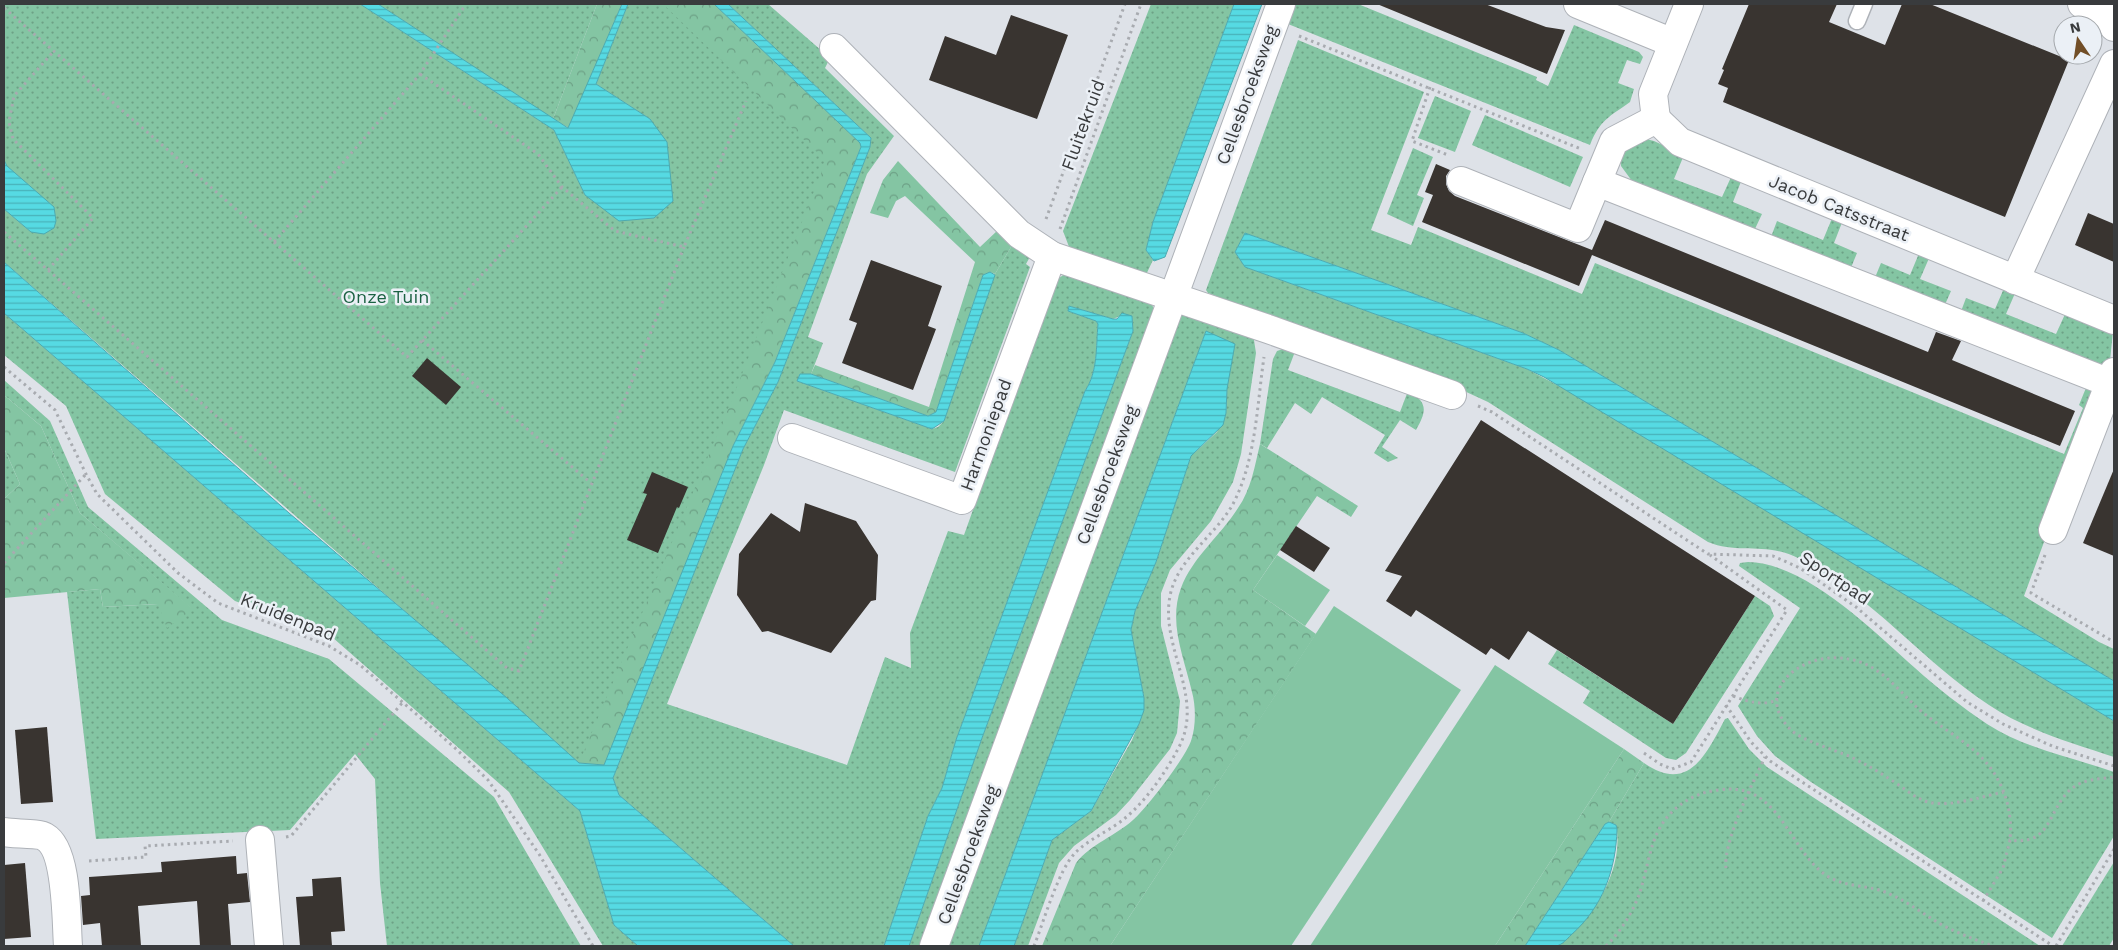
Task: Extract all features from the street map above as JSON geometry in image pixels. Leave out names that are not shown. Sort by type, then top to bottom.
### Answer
[{"type":"street","name":"Cellesbroeksweg","points":[[934,946],[1281,4]]},
{"type":"street","points":[[1578,4],[1673,43]]},
{"type":"street","points":[[1461,181],[1578,228],[1614,141],[1656,119],[1653,94],[1689,4]]},
{"type":"street","points":[[2082,4],[2110,19],[2114,26]]},
{"type":"street","points":[[834,48],[1019,234],[1044,251],[1452,395]]},
{"type":"street","points":[[2015,280],[2114,64]]},
{"type":"street","name":"Jacob Catsstraat","points":[[1656,119],[1680,142],[2114,320]]},
{"type":"street","points":[[1602,171],[2112,378],[2053,530]]},
{"type":"street","name":"Harmoniepad","points":[[792,438],[962,500],[1044,251]]},
{"type":"street","points":[[4,832],[19,835],[44,835],[55,844],[61,864],[68,946]]},
{"type":"street","points":[[260,840],[269,946]]},
{"type":"lane","points":[[1857,21],[1864,4]]},
{"type":"path","points":[[274,242],[420,74],[466,4]]},
{"type":"path","points":[[1044,251],[1125,4]]},
{"type":"path","name":"Fluitekruid","points":[[1044,251],[1060,227],[1141,4]]},
{"type":"path","points":[[4,8],[407,357],[562,187]]},
{"type":"path","points":[[1296,34],[1430,87],[1602,171]]},
{"type":"path","points":[[48,270],[93,218],[13,138],[9,122],[14,96],[54,51]]},
{"type":"path","points":[[420,74],[538,154],[562,187],[614,231],[684,247]]},
{"type":"path","points":[[1430,87],[1412,141],[1467,165],[1461,181]]},
{"type":"path","points":[[4,232],[507,668],[518,671],[684,247],[746,101]]},
{"type":"path","points":[[1034,946],[1067,863],[1084,845],[1133,811],[1147,795],[1184,736],[1187,724],[1187,700],[1168,626],[1170,594],[1183,566],[1221,522],[1240,488],[1251,451],[1268,329]]},
{"type":"path","points":[[422,340],[592,483]]},
{"type":"path","name":"Kruidenpad","points":[[4,367],[55,410],[97,494],[178,573],[218,603],[329,646],[360,666],[488,780],[538,854],[593,946]]},
{"type":"path","points":[[1452,395],[1492,412],[1708,554],[1787,610],[1686,765],[1672,769],[1666,768],[1644,753]]},
{"type":"path","points":[[4,564],[86,474]]},
{"type":"path","points":[[2053,530],[2031,593],[2114,642]]},
{"type":"path","name":"Sportpad","points":[[1708,554],[1773,556],[1800,568],[1856,607],[1956,693],[1984,713],[2003,724],[2052,746],[2114,766]]},
{"type":"path","points":[[1983,901],[2003,868],[2010,840],[2009,808],[2004,792],[1992,770],[1976,751],[1923,712],[1886,678],[1865,664],[1839,658],[1825,658],[1801,665],[1785,679],[1778,700],[1783,720],[1797,736],[1853,758],[1925,801],[1943,804],[2004,792]]},
{"type":"path","points":[[1732,696],[1752,703],[1778,700]]},
{"type":"path","points":[[61,864],[146,857],[145,846],[260,840],[291,836],[402,703]]},
{"type":"path","points":[[1726,705],[1751,742],[1765,757],[1796,781],[2055,946],[2114,849]]},
{"type":"path","points":[[1726,868],[1725,856],[1748,793],[1765,757]]},
{"type":"path","points":[[2010,840],[2019,841],[2037,836],[2044,831],[2065,795],[2077,785],[2091,780],[2114,778]]},
{"type":"path","points":[[1606,946],[1622,928],[1633,908],[1642,888],[1655,836],[1663,822],[1674,810],[1697,795],[1724,789],[1748,793],[1771,807],[1815,865],[1828,876],[1845,883],[1885,892],[1944,926],[1993,946]]},
{"type":"green space","name":"Onze Tuin","points":[[4,4],[360,4],[554,130],[585,195],[650,119],[596,84],[628,4],[714,4],[860,143],[760,391],[733,446],[605,765],[579,763],[4,262],[4,209],[31,232],[4,160]]},
{"type":"green space","points":[[378,4],[597,4],[553,119]]},
{"type":"green space","points":[[597,4],[622,4],[569,128],[553,119]]},
{"type":"green space","points":[[663,4],[714,4],[860,143],[861,147],[775,362],[733,446],[605,765],[579,763],[731,402],[826,161]]},
{"type":"green space","points":[[728,4],[768,4],[830,58],[825,68],[894,136],[867,174],[808,337],[823,343],[811,374],[800,374],[797,381],[932,429],[938,427],[944,421],[995,274],[1014,242],[1031,255],[1026,264],[1030,267],[955,472],[784,410],[764,465],[667,704],[847,765],[885,657],[911,668],[910,633],[948,531],[964,535],[1055,281],[1066,273],[1151,302],[1155,312],[923,946],[909,946],[982,738],[1133,331],[1132,316],[1120,316],[1113,319],[1069,306],[1068,311],[1096,321],[1098,324],[1096,359],[1092,376],[956,740],[942,788],[928,816],[884,946],[794,946],[619,795],[613,778],[743,449],[778,382],[870,147],[871,138]]},
{"type":"green space","points":[[1151,4],[1234,4],[1153,222],[1146,250],[1153,260],[1144,279],[1071,252],[1063,231]]},
{"type":"green space","points":[[1289,4],[1358,4],[1537,77],[1536,80],[1548,86],[1574,25],[1639,52],[1643,57],[1640,64],[1627,60],[1618,83],[1634,89],[1630,102],[1602,124],[1590,145],[1283,22]]},
{"type":"green space","points":[[1298,40],[1424,92],[1371,230],[1411,245],[1418,227],[1582,294],[1595,263],[2064,454],[2083,408],[2079,405],[2088,383],[2095,387],[2047,534],[2024,596],[2099,642],[2114,649],[2114,681],[1559,350],[1523,333],[1245,233],[1235,252],[1245,267],[1527,369],[1570,392],[2114,721],[2114,757],[2034,729],[2003,714],[1941,669],[1850,591],[1800,559],[1775,551],[1731,548],[1708,542],[1488,402],[1449,384],[1208,293],[1206,290]]},
{"type":"green space","points":[[1435,96],[1471,111],[1455,152],[1418,138]]},
{"type":"green space","points":[[1485,115],[1583,157],[1570,187],[1472,145]]},
{"type":"green space","points":[[1642,138],[1654,141],[1684,155],[1674,179],[1722,197],[1732,175],[1742,179],[1733,202],[1762,214],[1754,231],[1632,181],[1621,166],[1621,148]]},
{"type":"green space","points":[[1413,148],[1433,157],[1417,195],[1424,198],[1413,226],[1387,214]]},
{"type":"green space","points":[[898,161],[980,247],[998,230],[1014,242],[995,274],[990,272],[983,275],[936,412],[928,416],[811,374],[815,365],[929,407],[975,262],[905,196],[896,201],[888,218],[870,213],[883,180]]},
{"type":"green space","points":[[1833,216],[1843,220],[1834,243],[1857,253],[1850,270],[1771,237],[1777,221],[1823,240]]},
{"type":"green space","points":[[1920,251],[1930,256],[1920,279],[1951,291],[1943,309],[1874,280],[1881,263],[1910,275]]},
{"type":"green space","points":[[2005,286],[2016,291],[2006,314],[2056,334],[2066,312],[2113,331],[2110,361],[2093,367],[1960,314],[1966,298],[1995,309]]},
{"type":"green space","points":[[1194,312],[1253,334],[1256,353],[1241,454],[1233,482],[1211,521],[1170,570],[1161,593],[1161,626],[1180,701],[1177,733],[1170,749],[1130,800],[1116,815],[1074,846],[1059,863],[1028,946],[1014,946],[1052,840],[1091,811],[1132,740],[1144,710],[1144,698],[1131,630],[1135,611],[1156,562],[1191,456],[1217,432],[1226,413],[1227,389],[1206,331],[979,946],[945,946],[1175,316]]},
{"type":"green space","points":[[4,313],[580,811],[614,925],[638,946],[603,946],[509,792],[332,637],[235,601],[105,494],[66,406],[4,355]]},
{"type":"green space","points":[[1296,349],[1288,370],[1400,412],[1408,391],[1415,395],[1424,408],[1416,430],[1400,420],[1382,447],[1398,458],[1388,462],[1374,453],[1385,435],[1322,397],[1311,414],[1295,403],[1267,448],[1260,444],[1273,359],[1277,351]]},
{"type":"green space","points":[[4,380],[50,421],[88,507],[222,620],[329,659],[494,797],[581,946],[387,946],[380,883],[375,779],[355,754],[290,830],[96,839],[67,592],[100,589],[103,607],[158,604],[192,609],[80,513],[41,426],[4,395]]},
{"type":"green space","points":[[4,395],[41,426],[80,513],[193,609],[167,628],[158,604],[103,607],[100,589],[4,598],[4,499],[20,484],[4,448]]},
{"type":"green space","points":[[1260,444],[1358,506],[1351,517],[1317,496],[1253,590],[1316,634],[1110,946],[1042,946],[1076,863],[1096,845],[1126,826],[1139,814],[1174,770],[1191,741],[1195,723],[1194,704],[1179,640],[1176,614],[1177,601],[1181,588],[1192,567],[1242,501],[1252,477]]},
{"type":"green space","points":[[4,448],[20,484],[4,499]]},
{"type":"green space","points":[[1277,555],[1330,590],[1305,626],[1253,590]]},
{"type":"green space","points":[[1748,562],[1770,565],[1793,574],[1815,586],[1859,618],[1950,697],[2002,733],[2049,752],[2114,772],[2114,836],[2052,938],[1811,782],[1775,756],[1757,736],[1738,706],[1800,608],[1739,566],[1740,563]]},
{"type":"green space","points":[[1755,596],[1770,606],[1774,616],[1686,753],[1676,760],[1666,758],[1583,703],[1590,691],[1548,664],[1557,650],[1673,724]]},
{"type":"green space","points":[[1334,606],[1461,690],[1291,946],[1110,946]]},
{"type":"green space","points":[[1495,665],[1624,749],[1495,946],[1310,946]]},
{"type":"green space","points":[[1728,718],[1749,749],[1767,767],[2040,946],[1557,946],[1582,923],[1603,893],[1616,859],[1616,825],[1609,822],[1644,763],[1659,771],[1673,774],[1684,772],[1703,757],[1725,719]]},
{"type":"green space","points":[[1624,749],[1644,763],[1609,822],[1605,824],[1525,946],[1495,946]]},
{"type":"green space","points":[[2114,862],[2114,938],[2109,946],[2062,946]]},
{"type":"water","points":[[360,4],[378,4],[568,128],[622,4],[628,4],[596,84],[650,119],[667,142],[673,201],[654,218],[619,221],[585,195],[554,130]]},
{"type":"water","points":[[714,4],[728,4],[871,138],[870,147],[778,382],[743,449],[613,778],[619,795],[794,946],[638,946],[614,925],[580,811],[4,313],[4,262],[289,513],[507,698],[579,763],[604,765],[733,446],[775,362],[861,147],[860,143]]},
{"type":"water","points":[[1234,4],[1262,4],[1165,257],[1154,261],[1146,250],[1153,222]]},
{"type":"water","points":[[4,160],[7,166],[54,207],[56,221],[54,228],[44,234],[31,232],[4,209]]},
{"type":"water","points":[[1245,233],[1523,333],[1559,350],[2114,681],[2114,721],[1544,377],[1527,369],[1245,267],[1235,252]]},
{"type":"water","points":[[990,272],[995,275],[944,421],[932,429],[797,381],[800,374],[811,374],[928,416],[936,412],[983,275]]},
{"type":"water","points":[[1069,306],[1113,319],[1117,319],[1122,313],[1132,316],[1133,331],[982,738],[909,946],[884,946],[928,816],[942,788],[956,740],[1092,376],[1096,359],[1098,324],[1096,321],[1068,311]]},
{"type":"water","points":[[1206,331],[1235,344],[1227,389],[1226,413],[1223,425],[1191,456],[1156,562],[1135,611],[1131,630],[1144,698],[1144,710],[1139,724],[1091,811],[1052,840],[1014,946],[979,946]]},
{"type":"water","points":[[1609,822],[1616,825],[1617,829],[1614,859],[1606,886],[1592,912],[1560,944],[1549,947],[1525,946],[1605,824]]},
{"type":"building","points":[[1377,4],[1485,4],[1546,27],[1565,30],[1547,74]]},
{"type":"building","points":[[1749,4],[1837,4],[1829,22],[1885,45],[1902,4],[1930,4],[2053,54],[2053,65],[2067,65],[2005,217],[1723,102],[1728,88],[1718,84],[1724,70],[1722,69]]},
{"type":"building","points":[[1011,15],[1068,35],[1037,119],[929,80],[945,36],[996,55]]},
{"type":"building","points":[[1436,164],[1450,170],[1446,176],[1446,184],[1449,191],[1455,196],[1592,250],[1605,220],[1928,352],[1936,332],[1961,341],[1952,360],[2075,411],[2060,446],[1592,255],[1579,286],[1422,222],[1433,195],[1425,192]]},
{"type":"building","points":[[2088,213],[2114,224],[2114,262],[2075,245]]},
{"type":"building","points":[[871,260],[942,286],[928,326],[936,329],[913,390],[842,363],[857,323],[849,320]]},
{"type":"building","points":[[427,358],[461,387],[446,405],[412,376]]},
{"type":"building","points":[[1481,420],[1755,596],[1673,724],[1528,631],[1509,660],[1491,648],[1486,655],[1416,610],[1411,617],[1386,601],[1402,576],[1385,571]]},
{"type":"building","points":[[2114,469],[2114,556],[2083,543]]},
{"type":"building","points":[[652,472],[688,487],[679,508],[677,507],[658,553],[627,540],[647,494],[643,493]]},
{"type":"building","points":[[805,503],[856,521],[878,555],[876,600],[871,601],[831,653],[768,631],[762,632],[737,595],[739,554],[771,513],[800,532]]},
{"type":"building","points":[[1296,526],[1330,548],[1314,572],[1280,550]]},
{"type":"building","points":[[47,727],[53,802],[21,804],[15,730]]},
{"type":"building","points":[[236,856],[237,874],[247,873],[250,902],[228,904],[231,946],[200,946],[197,901],[138,906],[141,946],[102,946],[100,923],[83,925],[81,896],[90,895],[89,877],[162,872],[161,862]]},
{"type":"building","points":[[25,863],[31,937],[4,939],[4,865]]},
{"type":"building","points":[[341,877],[345,931],[331,932],[332,946],[300,946],[296,897],[313,896],[312,879]]}]
